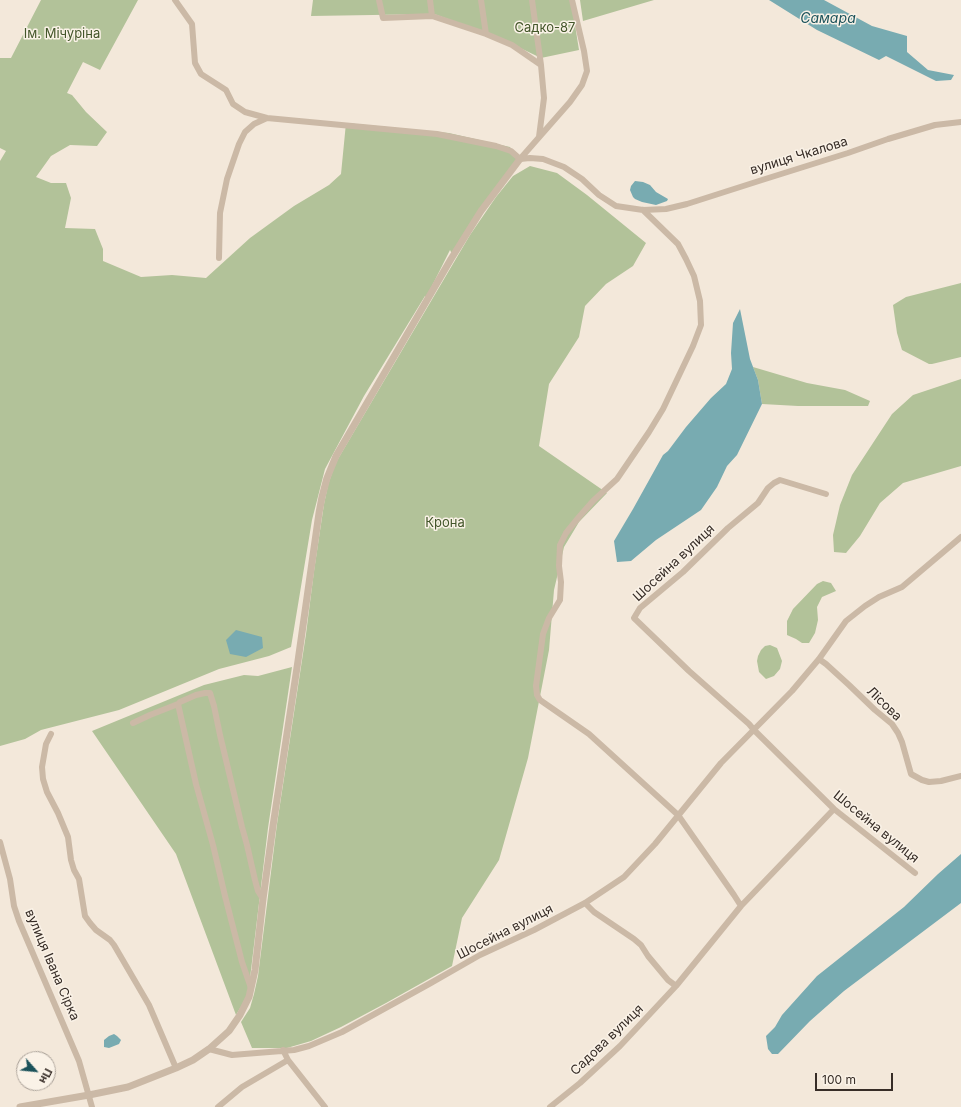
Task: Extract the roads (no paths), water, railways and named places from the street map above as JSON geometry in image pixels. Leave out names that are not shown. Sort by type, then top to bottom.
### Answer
[{"type":"street","points":[[175,0],[192,24],[195,63],[202,74],[226,90],[233,104],[245,112],[267,118],[438,134],[496,146],[511,151],[520,159]]},
{"type":"street","points":[[379,0],[383,18],[432,16],[486,34],[512,46],[541,65]]},
{"type":"street","points":[[430,0],[432,16]]},
{"type":"street","points":[[481,0],[486,34]]},
{"type":"street","points":[[532,0],[544,98],[539,137]]},
{"type":"street","points":[[20,1107],[128,1087],[176,1068],[209,1049],[229,1031],[240,1015],[249,997],[255,970],[262,899],[319,513],[327,478],[336,456],[451,259],[481,211],[520,159],[570,102],[582,85],[587,71],[572,0]]},
{"type":"street","points":[[219,258],[220,213],[227,179],[239,144],[245,132],[254,124],[267,118]]},
{"type":"street","name":"вулиця Чкалова","points":[[520,159],[543,159],[564,167],[582,178],[599,195],[616,206],[643,210],[666,209],[687,204],[935,125],[961,122]]},
{"type":"street","points":[[643,210],[678,244],[686,259],[694,276],[700,301],[701,325],[693,346],[663,410],[649,432],[616,479],[578,517],[566,533],[560,545],[560,600],[549,618],[543,634],[536,686],[537,695],[540,700],[589,734],[678,815],[741,906]]},
{"type":"street","name":"Шосейна вулиця","points":[[826,494],[780,480],[774,483],[768,488],[758,503],[728,528],[683,572],[640,608],[634,618],[689,671],[749,724],[834,809],[915,873]]},
{"type":"street","name":"Шосейна вулиця","points":[[209,1049],[232,1055],[294,1050],[309,1046],[342,1032],[480,954],[534,930],[585,903],[624,877],[655,844],[721,763],[792,691],[819,659],[846,621],[879,597],[902,587],[961,537]]},
{"type":"street","name":"Лісова","points":[[819,659],[892,724],[898,732],[902,742],[911,774],[929,782],[941,781],[961,776]]},
{"type":"street","points":[[133,723],[180,702],[205,693],[210,693],[242,827],[248,845],[255,880],[262,899]]},
{"type":"street","points":[[178,704],[196,784],[242,962],[251,988]]},
{"type":"street","points":[[51,734],[46,744],[42,767],[43,779],[46,792],[58,813],[68,837],[71,860],[74,870],[80,879],[85,916],[96,930],[110,940],[114,945],[149,1005],[176,1068]]},
{"type":"street","name":"Садова вулиця","points":[[550,1107],[580,1083],[620,1046],[676,986],[741,906],[834,809]]},
{"type":"street","name":"вулиця Івана Сірка","points":[[0,842],[10,879],[11,894],[19,921],[79,1061],[92,1107]]},
{"type":"street","points":[[585,903],[594,912],[641,945],[668,980],[676,986]]},
{"type":"street","points":[[283,1050],[288,1060],[325,1107]]},
{"type":"street","points":[[218,1107],[242,1087],[288,1060]]},
{"type":"water","name":"Самара","points":[[769,0],[824,0],[872,26],[907,36],[907,52],[928,70],[954,75],[951,80],[936,81],[886,56],[879,60],[817,30]]},
{"type":"water","points":[[635,181],[650,185],[656,192],[668,199],[667,201],[656,205],[635,199],[630,190]]},
{"type":"water","points":[[740,309],[750,359],[758,380],[762,404],[737,455],[727,466],[717,487],[701,510],[656,540],[631,561],[617,562],[614,541],[663,455],[668,451],[711,398],[726,384],[732,369],[731,353],[733,323]]},
{"type":"water","points":[[236,630],[262,637],[263,648],[246,657],[230,654],[226,640]]},
{"type":"water","points":[[961,854],[961,903],[844,991],[810,1021],[778,1054],[772,1054],[768,1049],[766,1036],[775,1027],[782,1015],[817,976],[904,907]]},
{"type":"water","points":[[114,1034],[121,1040],[119,1044],[109,1048],[104,1047],[104,1040]]},
{"type":"park label","name":"Садко-87","points":[[545,28]]},
{"type":"park label","name":"Ім. Мічуріна","points":[[62,34]]},
{"type":"park label","name":"Крона","points":[[445,523]]}]
